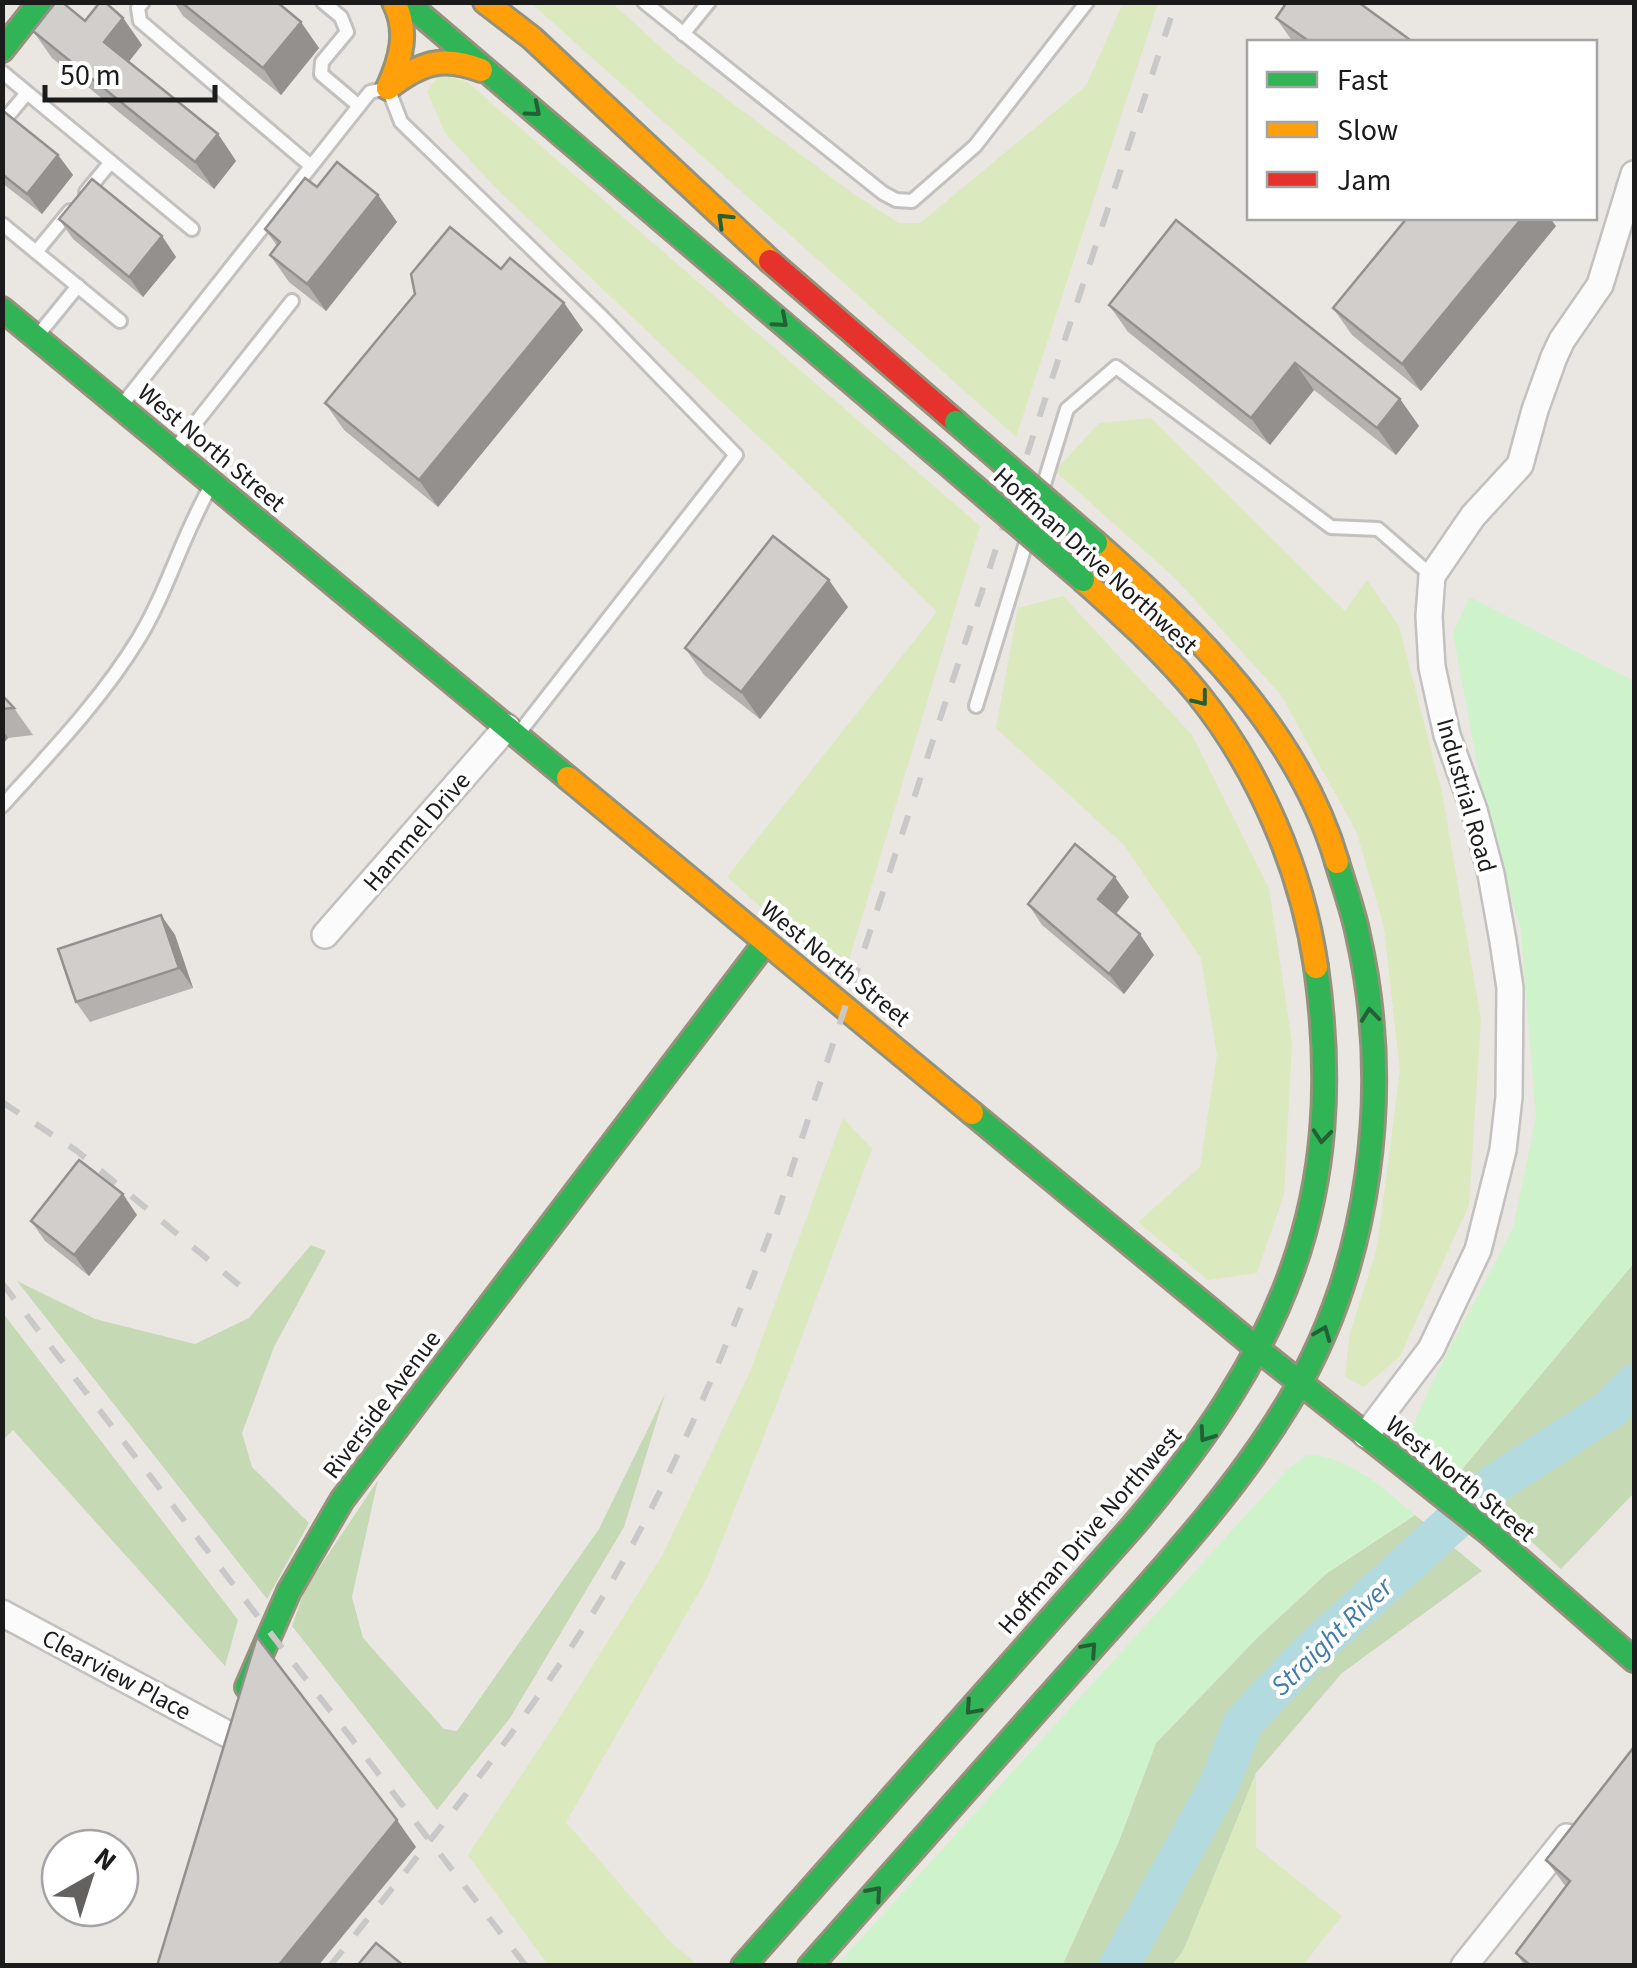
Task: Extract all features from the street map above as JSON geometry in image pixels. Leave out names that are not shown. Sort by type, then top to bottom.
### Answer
[{"type":"main road","points":[[2,50],[40,2]]},
{"type":"main road","points":[[388,88],[403,46],[400,10],[394,2]]},
{"type":"main road","name":"Hoffman Drive Northwest","points":[[406,2],[1159,649],[1204,702],[1271,814],[1292,864],[1318,970],[1325,1024],[1323,1130],[1316,1191],[1301,1250],[1260,1351],[1172,1480],[742,1966]]},
{"type":"main road","name":"Hoffman Drive Northwest","points":[[485,2],[532,38],[736,232],[1189,628],[1258,709],[1309,798],[1350,908],[1365,974],[1373,1045],[1372,1139],[1358,1227],[1317,1350],[1300,1382],[1234,1484],[1190,1538],[810,1966]]},
{"type":"main road","points":[[497,2],[532,38]]},
{"type":"main road","points":[[388,88],[426,62],[443,58],[496,77]]},
{"type":"main road","name":"West North Street","points":[[2,309],[1260,1351],[1488,1532],[1634,1660]]},
{"type":"main road","name":"Riverside Avenue","points":[[233,1728],[282,1598],[332,1514],[766,942]]},
{"type":"street","points":[[1432,576],[1474,516],[1520,465],[1534,410],[1554,357],[1600,284],[1634,174]]},
{"type":"street","name":"Industrial Road","points":[[1366,1435],[1431,1349],[1478,1250],[1504,1150],[1509,1097],[1510,988],[1491,874],[1474,810],[1447,735],[1432,667],[1432,576]]},
{"type":"street","name":"Hammel Drive","points":[[325,936],[512,731]]},
{"type":"street","name":"Clearview Place","points":[[2,1613],[233,1728]]},
{"type":"street","points":[[1464,1966],[1586,1814]]},
{"type":"lane","points":[[143,2],[138,8],[140,21],[311,166]]},
{"type":"lane","points":[[323,2],[341,17],[346,32],[322,62],[321,74],[359,106]]},
{"type":"lane","points":[[644,2],[882,193],[912,202],[975,146],[1087,2]]},
{"type":"lane","points":[[684,34],[708,2]]},
{"type":"lane","points":[[2,72],[192,229]]},
{"type":"lane","points":[[120,407],[370,92],[388,88],[402,122],[600,315],[736,455],[512,731]]},
{"type":"lane","points":[[2,123],[27,92]]},
{"type":"lane","points":[[36,252],[111,162]]},
{"type":"lane","points":[[3,225],[120,320]]},
{"type":"lane","points":[[36,337],[78,286]]},
{"type":"lane","points":[[174,451],[292,301]]},
{"type":"lane","points":[[976,706],[1067,409],[1116,367],[1331,527],[1378,530],[1432,576]]},
{"type":"lane","points":[[2,806],[80,719],[140,637],[212,483]]},
{"type":"green space","points":[[531,3],[612,3],[676,61],[852,193],[899,223],[920,223],[1086,86],[1123,3],[1158,3],[1016,437]]},
{"type":"green space","points":[[440,74],[467,82],[980,526],[843,980],[727,877],[937,612],[819,494],[496,188],[445,133],[427,91]]},
{"type":"green space","points":[[1151,418],[1345,611],[1367,580],[1399,626],[1442,793],[1481,1019],[1469,1205],[1400,1356],[1364,1387],[1345,1377],[1350,1333],[1377,1248],[1400,1071],[1384,927],[1357,833],[1281,695],[1176,579],[1055,471],[1099,423]]},
{"type":"green space","points":[[1063,596],[1192,735],[1269,888],[1292,1043],[1284,1194],[1257,1273],[1208,1280],[1138,1222],[1200,1167],[1217,1055],[1201,958],[1124,845],[996,728],[1018,608]]},
{"type":"green space","points":[[1470,597],[1634,681],[1634,1263],[1458,1474],[1420,1447],[1410,1432],[1513,1228],[1536,1118],[1521,931],[1486,812],[1453,633]]},
{"type":"green space","points":[[843,1118],[872,1149],[777,1403],[706,1580],[566,1822],[671,1943],[698,1965],[548,1965],[468,1855],[663,1554],[750,1372]]},
{"type":"green space","points":[[311,1245],[326,1251],[274,1347],[242,1433],[252,1467],[309,1523],[267,1599],[17,1281],[95,1319],[195,1344],[249,1318]]},
{"type":"green space","points":[[1634,1263],[1634,1493],[1561,1569],[1458,1474]]},
{"type":"green space","points":[[3,1313],[238,1620],[225,1666],[13,1430],[3,1440]]},
{"type":"green space","points":[[665,1394],[624,1527],[510,1718],[437,1810],[292,1626],[305,1589],[378,1480],[352,1597],[363,1638],[444,1729],[457,1731],[599,1529]]},
{"type":"green space","points":[[1307,1455],[1337,1460],[1351,1467],[1415,1515],[1327,1573],[1258,1637],[1156,1743],[1119,1841],[1062,1965],[837,1965],[1287,1470]]},
{"type":"green space","points":[[1415,1515],[1482,1571],[1342,1673],[1256,1773],[1183,1951],[1172,1965],[1062,1966],[1119,1841],[1156,1743],[1258,1637],[1327,1573]]},
{"type":"green space","points":[[1256,1774],[1256,1847],[1342,1916],[1303,1965],[1172,1966],[1183,1950]]},
{"type":"building","points":[[56,2],[62,2],[85,21],[100,2],[123,18],[104,42],[218,134],[195,162],[33,31]]},
{"type":"building","points":[[181,2],[277,2],[301,22],[263,68]]},
{"type":"building","points":[[1287,2],[1358,2],[1410,40],[1307,40],[1276,18]]},
{"type":"building","points":[[2,110],[58,155],[27,194],[2,174]]},
{"type":"building","points":[[337,162],[378,195],[307,284],[270,255],[280,242],[265,229],[305,178],[317,187]]},
{"type":"building","points":[[92,179],[162,236],[129,277],[59,219]]},
{"type":"building","points":[[1176,220],[1400,399],[1377,428],[1295,363],[1251,418],[1109,305]]},
{"type":"building","points":[[1405,220],[1520,220],[1402,364],[1333,308]]},
{"type":"building","points":[[450,227],[501,269],[510,258],[564,303],[419,480],[325,403],[415,294],[411,274]]},
{"type":"building","points":[[773,536],[829,580],[741,692],[685,648]]},
{"type":"building","points":[[2,695],[14,708],[2,709]]},
{"type":"building","points":[[1075,844],[1115,877],[1098,899],[1140,934],[1109,974],[1028,904]]},
{"type":"building","points":[[161,915],[179,968],[76,1002],[58,949]]},
{"type":"building","points":[[79,1160],[123,1194],[74,1255],[31,1221]]},
{"type":"building","points":[[257,1637],[397,1820],[278,1966],[157,1966]]},
{"type":"building","points":[[1634,1747],[1634,1966],[1531,1966],[1516,1953],[1570,1881],[1546,1860]]},
{"type":"building","points":[[376,1943],[404,1966],[357,1966]]},
{"type":"waterway","name":"Straight River","points":[[1119,1966],[1220,1783],[1243,1723],[1307,1655],[1497,1482],[1609,1410],[1634,1384]]},
{"type":"railway","points":[[330,1966],[492,1760],[581,1632],[639,1532],[713,1375],[777,1214],[1176,2]]},
{"type":"railway","points":[[2,1102],[77,1151],[239,1285]]},
{"type":"railway","points":[[2,1283],[526,1966]]},
{"type":"traffic: fast","points":[[2,50],[40,2]]},
{"type":"traffic: fast","points":[[406,2],[942,459]]},
{"type":"traffic: fast","points":[[2,309],[568,778]]},
{"type":"traffic: fast","points":[[956,422],[1096,543]]},
{"type":"traffic: fast","points":[[942,459],[1083,580]]},
{"type":"traffic: fast","points":[[810,1966],[1194,1533],[1267,1436],[1317,1349],[1356,1235],[1373,1115],[1374,1054],[1368,994],[1356,926],[1337,862]]},
{"type":"traffic: fast","points":[[247,1687],[289,1591],[342,1500],[766,942]]},
{"type":"traffic: fast","points":[[743,1966],[1133,1526],[1229,1398],[1265,1334],[1293,1268],[1312,1200],[1322,1128],[1324,1051],[1316,967]]},
{"type":"traffic: fast","points":[[972,1113],[1260,1351],[1488,1532],[1634,1660]]},
{"type":"traffic: slow","points":[[388,88],[402,45],[394,2]]},
{"type":"traffic: slow","points":[[485,2],[532,38],[770,261]]},
{"type":"traffic: slow","points":[[388,88],[432,64],[455,63],[481,70]]},
{"type":"traffic: slow","points":[[1096,543],[1206,648],[1270,727],[1320,814],[1337,862]]},
{"type":"traffic: slow","points":[[1083,580],[1185,679],[1240,755],[1289,858],[1316,967]]},
{"type":"traffic: slow","points":[[568,778],[972,1113]]},
{"type":"traffic: jam","points":[[770,261],[956,422]]}]
